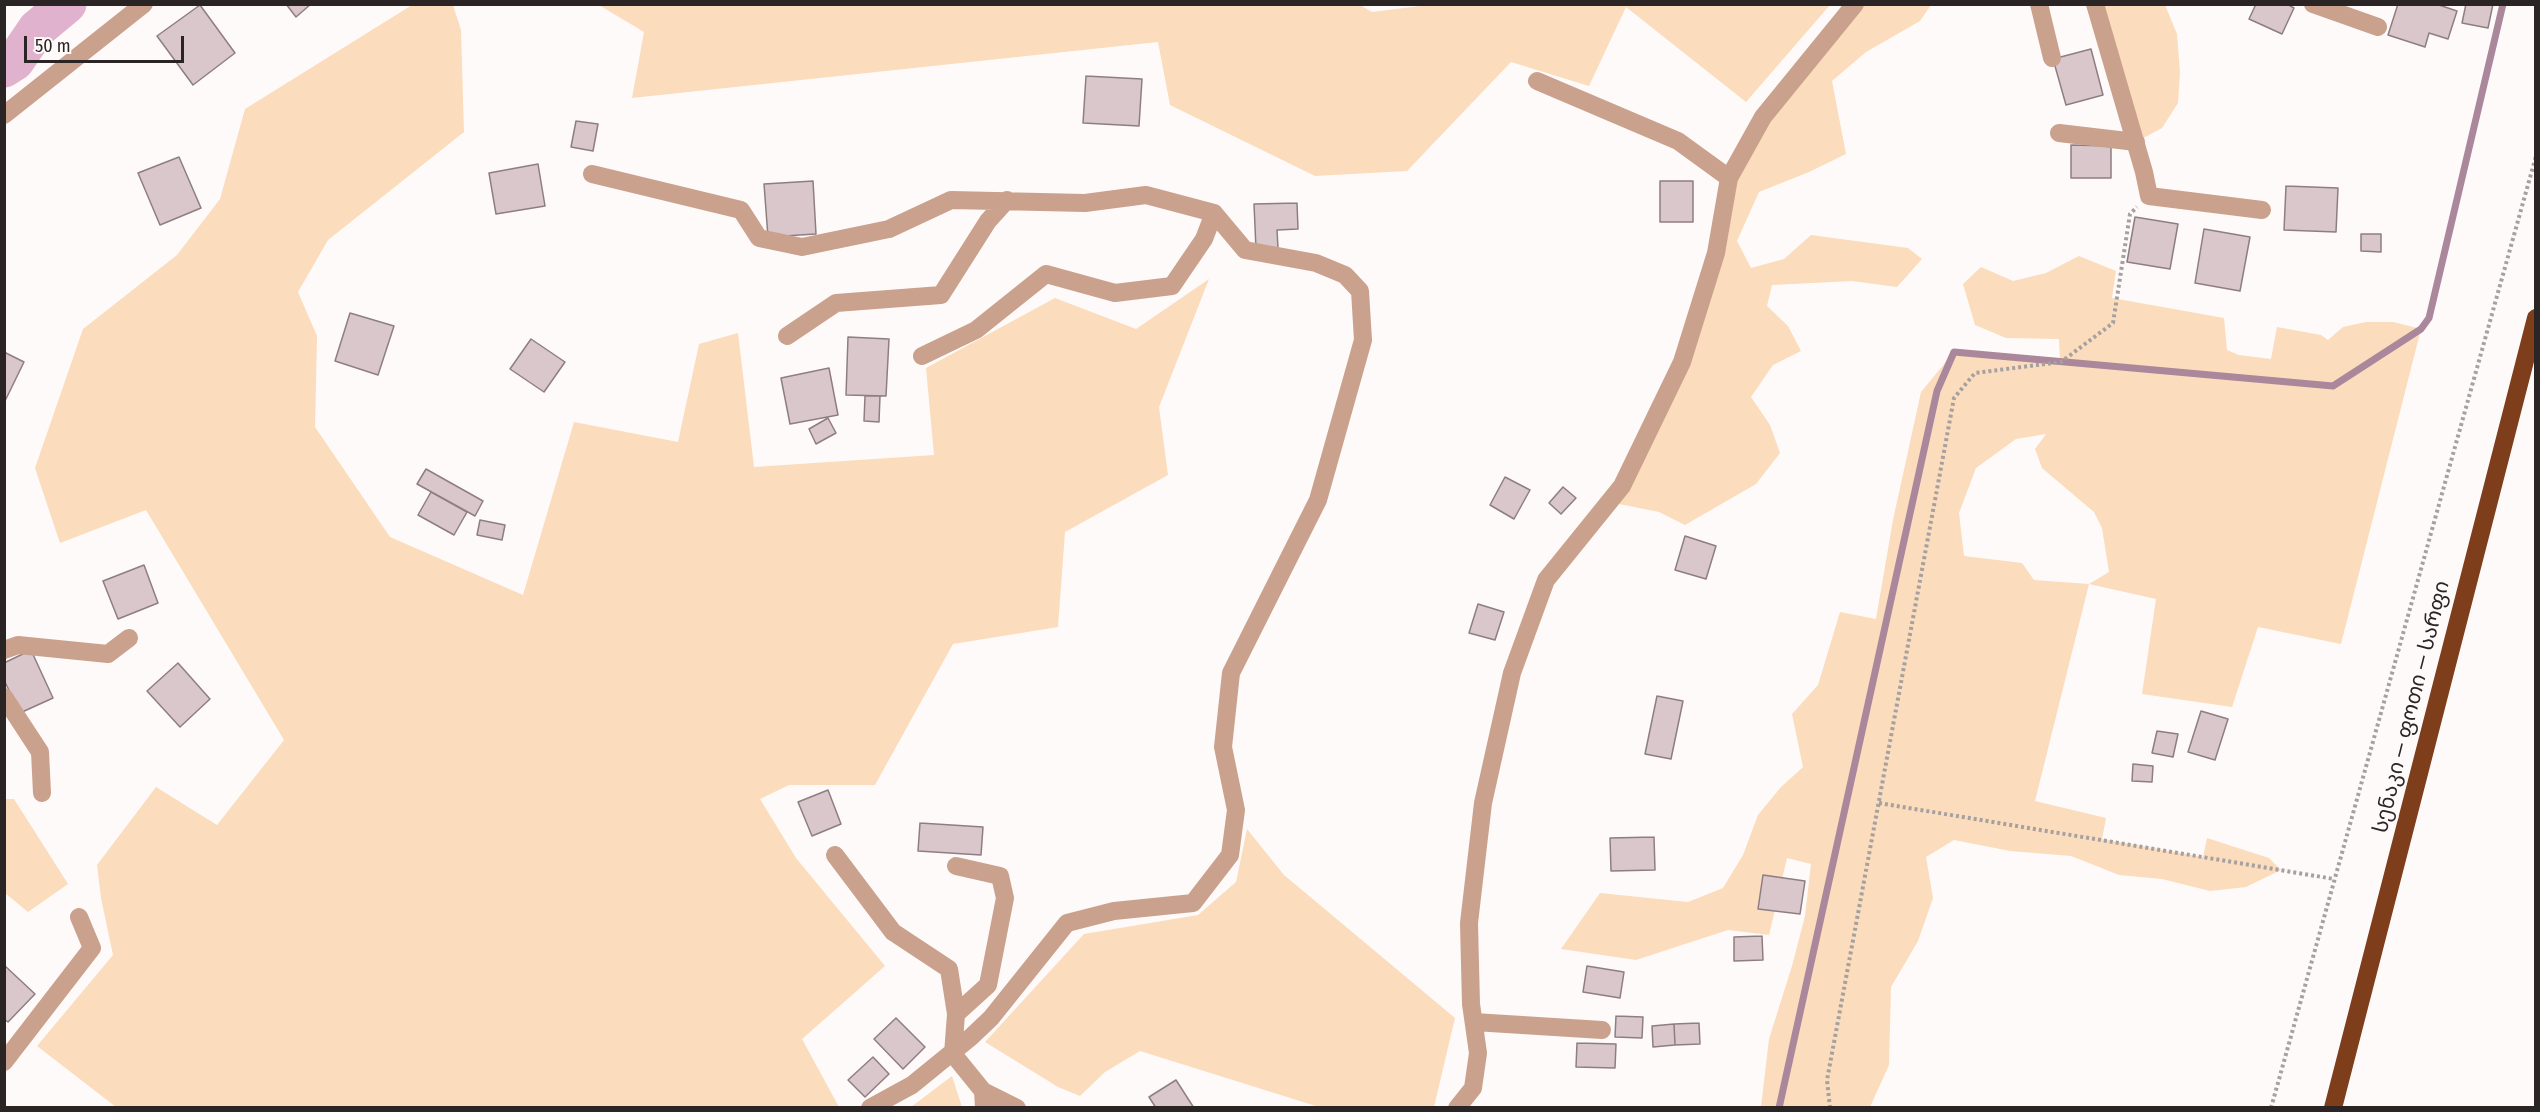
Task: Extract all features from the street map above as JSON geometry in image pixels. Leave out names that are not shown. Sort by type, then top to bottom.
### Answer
[{"type":"highway","name":"სენაკი — ფოთი — სარფი","points":[[2333,1107],[2535,318]]},
{"type":"street","points":[[4,115],[144,4]]},
{"type":"street","points":[[1457,1107],[1473,1088],[1478,1053],[1474,1022],[1469,923],[1483,802],[1512,673],[1546,580],[1622,486],[1682,362],[1716,253],[1729,178],[1763,117],[1855,4]]},
{"type":"street","points":[[2039,4],[2052,58]]},
{"type":"street","points":[[2095,4],[2136,142],[2149,196],[2262,210]]},
{"type":"street","points":[[2313,4],[2378,27]]},
{"type":"street","points":[[1537,81],[1678,141],[1729,178]]},
{"type":"street","points":[[2059,133],[2136,142]]},
{"type":"street","points":[[592,174],[741,210],[759,238],[802,247],[889,229],[951,200],[1084,203],[1146,195],[1214,213],[1245,250],[1316,263],[1345,275],[1360,291],[1363,340],[1318,500],[1232,673],[1223,747],[1236,810],[1230,855],[1193,903],[1114,911],[1067,924],[991,1018],[953,1054],[912,1085],[870,1107]]},
{"type":"street","points":[[787,336],[836,303],[941,295],[988,221],[1007,200]]},
{"type":"street","points":[[922,356],[976,330],[1046,274],[1115,293],[1172,286],[1204,239],[1214,213]]},
{"type":"street","points":[[4,650],[18,645],[108,654],[129,638]]},
{"type":"street","points":[[4,697],[40,752],[42,793]]},
{"type":"street","points":[[835,855],[893,932],[949,969],[956,1014],[953,1054],[983,1099],[1017,1107]]},
{"type":"street","points":[[956,867],[1000,876],[1005,898],[988,985],[956,1014]]},
{"type":"street","points":[[4,1062],[92,948],[79,917]]},
{"type":"street","points":[[1474,1022],[1602,1030]]},
{"type":"path","points":[[2271,1107],[2535,156]]},
{"type":"path","points":[[1830,1107],[1827,1080],[1954,398],[1975,373],[2061,362],[2113,323],[2130,214],[2149,196]]},
{"type":"path","points":[[1879,803],[2334,879]]},
{"type":"shaded area","points":[[1436,4],[1830,5],[1746,102],[1626,7],[1589,86],[1511,62],[1407,171],[1315,176],[1170,105],[1158,42],[632,98],[644,32],[599,5],[1360,5],[1372,12]]},
{"type":"shaded area","points":[[412,5],[453,5],[461,30],[464,132],[328,240],[298,292],[317,336],[315,427],[390,537],[523,595],[574,422],[678,442],[699,344],[738,333],[754,467],[934,455],[926,368],[1055,298],[1136,329],[1209,279],[1159,407],[1168,475],[1065,532],[1058,627],[953,644],[875,785],[789,785],[760,799],[796,858],[885,966],[802,1039],[839,1107],[116,1107],[37,1046],[113,955],[101,898],[97,865],[156,787],[217,825],[284,740],[146,510],[60,543],[35,468],[83,329],[177,255],[220,199],[245,109]]},
{"type":"shaded area","points":[[1855,5],[1931,5],[1920,21],[1866,52],[1832,81],[1846,154],[1759,192],[1737,241],[1751,268],[1784,259],[1811,235],[1908,248],[1922,259],[1897,287],[1852,281],[1772,285],[1767,306],[1788,326],[1801,351],[1773,365],[1751,397],[1770,425],[1780,453],[1756,484],[1685,525],[1659,512],[1609,502],[1682,362],[1729,178]]},
{"type":"shaded area","points":[[2095,5],[2165,5],[2177,34],[2180,72],[2178,103],[2162,128],[2136,142]]},
{"type":"shaded area","points":[[2079,256],[2116,271],[2112,298],[2224,318],[2227,350],[2239,355],[2271,359],[2277,327],[2321,335],[2328,340],[2343,327],[2366,322],[2393,322],[2421,329],[2341,644],[2258,627],[2232,707],[2142,694],[2156,599],[2089,584],[2035,801],[2106,818],[2102,839],[2203,857],[2207,838],[2269,858],[2281,870],[2246,887],[2210,891],[2162,879],[2119,875],[2071,856],[2010,851],[1954,840],[1926,857],[1933,898],[1918,941],[1891,987],[1889,1065],[1870,1107],[1761,1107],[1769,1039],[1805,916],[1811,864],[1787,858],[1769,935],[1728,930],[1636,960],[1561,949],[1600,893],[1688,902],[1723,888],[1743,855],[1758,815],[1781,787],[1803,767],[1792,714],[1818,685],[1840,612],[1876,619],[1893,520],[1921,392],[1954,352],[2060,361],[2059,339],[2006,338],[1975,325],[1963,284],[1981,267],[2013,281],[2046,273]],"holes":[[[2046,434],[2035,449],[2042,468],[2094,512],[2102,528],[2109,572],[2089,584],[2034,580],[2022,563],[1964,556],[1959,513],[1976,468],[2016,439]]]},
{"type":"shaded area","points":[[5,799],[14,799],[68,884],[28,912],[5,893]]},
{"type":"shaded area","points":[[1247,829],[1284,875],[1455,1018],[1434,1107],[1319,1107],[1140,1051],[1105,1072],[1080,1096],[1058,1087],[985,1042],[1084,934],[1198,915],[1236,882]]},
{"type":"shaded area","points":[[952,1076],[962,1107],[911,1107]]},
{"type":"building","points":[[286,4],[311,4],[296,17]]},
{"type":"building","points":[[2256,4],[2287,4],[2294,8],[2282,34],[2249,19]]},
{"type":"building","points":[[2398,4],[2436,4],[2457,11],[2448,39],[2429,33],[2425,47],[2388,35]]},
{"type":"building","points":[[2466,4],[2493,4],[2488,28],[2462,23]]},
{"type":"building","points":[[200,5],[235,53],[193,85],[157,36]]},
{"type":"building","points":[[2091,49],[2103,95],[2066,105],[2053,59]]},
{"type":"building","points":[[1086,76],[1142,79],[1139,126],[1083,123]]},
{"type":"building","points":[[576,121],[598,124],[593,151],[571,147]]},
{"type":"building","points":[[2071,145],[2111,146],[2111,178],[2071,178]]},
{"type":"building","points":[[179,157],[201,208],[160,225],[138,173]]},
{"type":"building","points":[[538,164],[545,206],[496,214],[489,173]]},
{"type":"building","points":[[813,181],[816,234],[768,237],[764,184]]},
{"type":"building","points":[[1660,181],[1693,181],[1693,222],[1660,222]]},
{"type":"building","points":[[2286,186],[2338,188],[2336,232],[2284,230]]},
{"type":"building","points":[[1297,203],[1298,229],[1277,230],[1278,248],[1256,249],[1254,204]]},
{"type":"building","points":[[2135,217],[2178,224],[2170,269],[2127,262]]},
{"type":"building","points":[[2204,229],[2250,237],[2240,291],[2195,283]]},
{"type":"building","points":[[2361,234],[2381,234],[2381,252],[2361,251]]},
{"type":"building","points":[[350,313],[394,326],[378,375],[335,361]]},
{"type":"building","points":[[848,337],[889,339],[886,396],[846,395]]},
{"type":"building","points":[[531,339],[565,362],[544,392],[510,369]]},
{"type":"building","points":[[4,352],[24,362],[5,401],[4,401]]},
{"type":"building","points":[[829,368],[838,415],[790,424],[781,378]]},
{"type":"building","points":[[865,396],[880,396],[879,422],[864,421]]},
{"type":"building","points":[[828,418],[836,433],[816,444],[809,429]]},
{"type":"building","points":[[426,469],[483,501],[475,516],[417,484]]},
{"type":"building","points":[[1505,477],[1530,490],[1514,519],[1490,505]]},
{"type":"building","points":[[1563,487],[1576,498],[1561,514],[1549,503]]},
{"type":"building","points":[[431,492],[467,512],[454,535],[418,515]]},
{"type":"building","points":[[480,520],[505,525],[502,540],[477,535]]},
{"type":"building","points":[[1685,536],[1716,546],[1706,579],[1675,570]]},
{"type":"building","points":[[144,565],[158,603],[118,619],[103,581]]},
{"type":"building","points":[[1478,604],[1504,612],[1495,640],[1469,633]]},
{"type":"building","points":[[31,650],[53,698],[20,713],[4,680],[4,663]]},
{"type":"building","points":[[178,663],[210,699],[180,727],[147,691]]},
{"type":"building","points":[[1657,696],[1683,701],[1671,759],[1645,754]]},
{"type":"building","points":[[2201,711],[2228,719],[2215,760],[2188,752]]},
{"type":"building","points":[[2157,731],[2178,734],[2173,757],[2152,753]]},
{"type":"building","points":[[2133,764],[2153,766],[2152,782],[2132,781]]},
{"type":"building","points":[[828,790],[841,824],[812,836],[798,802]]},
{"type":"building","points":[[920,823],[983,827],[981,855],[918,851]]},
{"type":"building","points":[[1654,837],[1655,870],[1611,871],[1610,838]]},
{"type":"building","points":[[1763,875],[1805,881],[1800,914],[1758,909]]},
{"type":"building","points":[[1762,936],[1763,960],[1734,961],[1734,937]]},
{"type":"building","points":[[4,965],[35,994],[8,1022],[4,1019]]},
{"type":"building","points":[[1587,966],[1624,972],[1620,998],[1583,992]]},
{"type":"building","points":[[1616,1016],[1643,1017],[1642,1038],[1615,1037]]},
{"type":"building","points":[[896,1018],[925,1047],[903,1069],[874,1039]]},
{"type":"building","points":[[1699,1023],[1700,1044],[1675,1045],[1674,1024]]},
{"type":"building","points":[[1674,1024],[1675,1045],[1653,1047],[1652,1026]]},
{"type":"building","points":[[1577,1043],[1616,1044],[1615,1068],[1576,1067]]},
{"type":"building","points":[[873,1057],[889,1074],[865,1097],[848,1080]]},
{"type":"building","points":[[1176,1080],[1194,1108],[1156,1108],[1149,1097]]},
{"type":"waterway","points":[[4,68],[15,61],[37,29],[67,4]]},
{"type":"waterway","points":[[1779,1108],[1937,391],[1954,352],[2333,386],[2421,329],[2429,318],[2503,4]]}]
